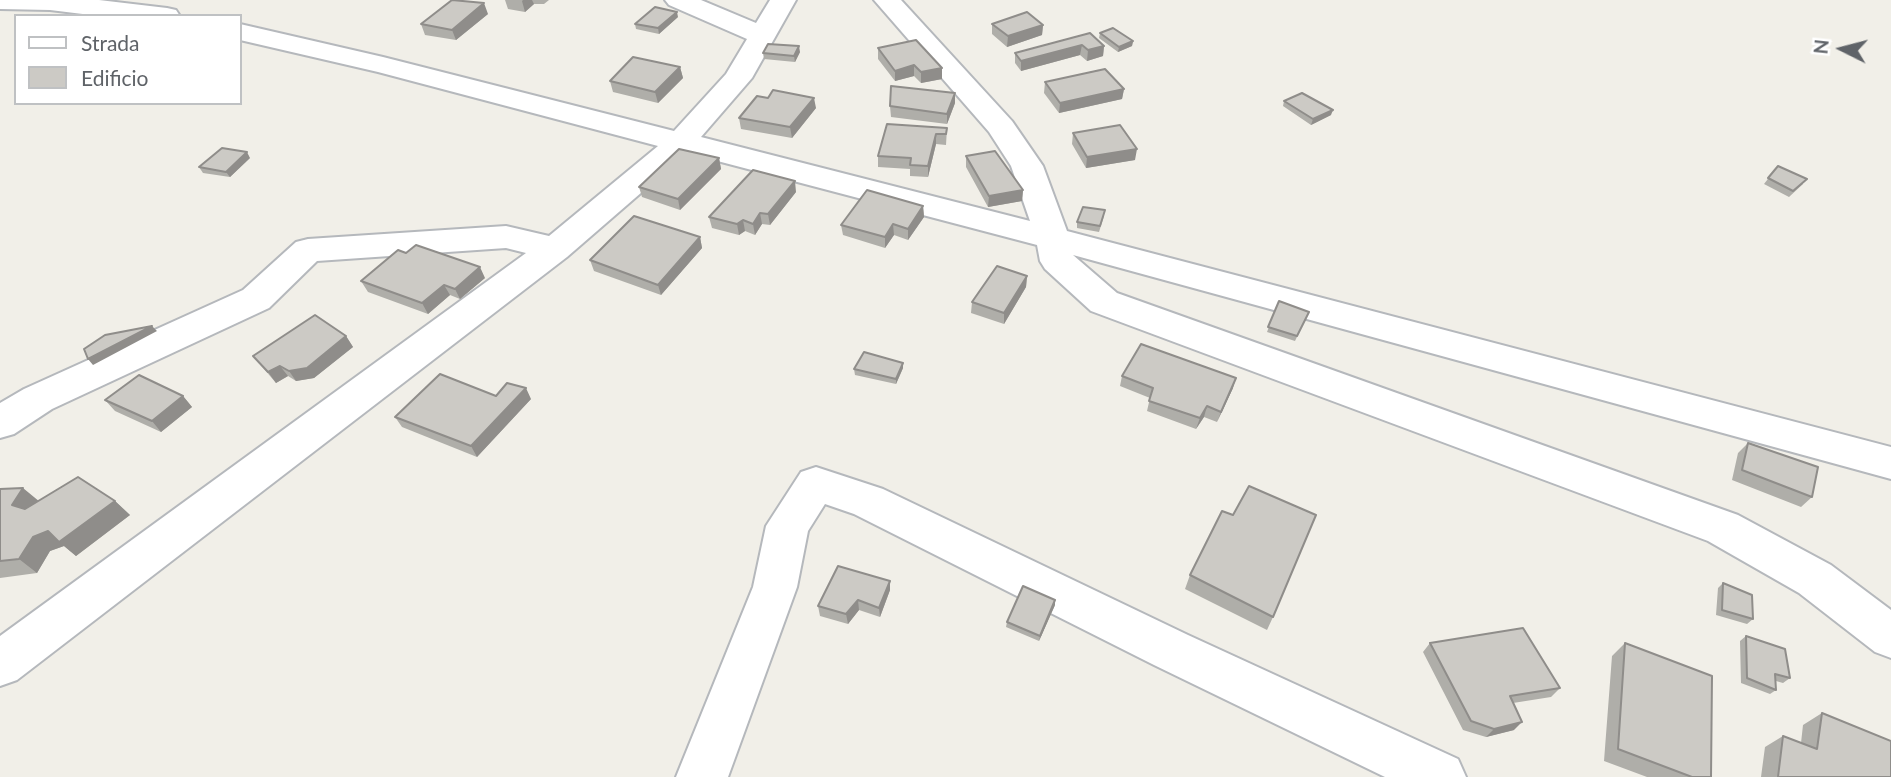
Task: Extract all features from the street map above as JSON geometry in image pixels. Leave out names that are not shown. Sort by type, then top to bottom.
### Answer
[{"type":"street","points":[[678,0],[762,35]]},
{"type":"street","points":[[0,664],[555,249],[679,144],[738,78],[782,0]]},
{"type":"street","points":[[887,0],[1001,127],[1027,166],[1053,238],[1057,261],[1104,302],[1723,527],[1815,579],[1891,637]]},
{"type":"street","points":[[0,1],[50,2],[150,14]]},
{"type":"street","points":[[242,32],[383,65],[679,144],[1053,238],[1891,463]]},
{"type":"street","points":[[0,422],[38,399],[256,299],[308,250],[506,237],[555,249]]},
{"type":"street","points":[[702,777],[775,587],[787,526],[816,484],[868,501],[1171,650],[1440,777]]},
{"type":"building","points":[[452,0],[484,3],[452,30],[421,24]]},
{"type":"building","points":[[655,7],[677,12],[658,28],[635,24]]},
{"type":"building","points":[[1027,12],[1043,25],[1008,36],[992,24]]},
{"type":"building","points":[[1113,28],[1133,41],[1119,47],[1100,33]]},
{"type":"building","points":[[1090,33],[1104,46],[1088,50],[1082,45],[1021,61],[1015,53]]},
{"type":"building","points":[[916,40],[942,68],[921,72],[914,65],[895,71],[878,48]]},
{"type":"building","points":[[768,44],[799,46],[794,56],[763,53]]},
{"type":"building","points":[[633,57],[680,67],[655,92],[610,81]]},
{"type":"building","points":[[1105,69],[1124,89],[1060,103],[1045,82]]},
{"type":"building","points":[[891,86],[955,93],[947,114],[890,106]]},
{"type":"building","points":[[773,90],[814,98],[790,127],[739,118],[757,96],[768,98]]},
{"type":"building","points":[[1302,93],[1333,110],[1313,119],[1284,101]]},
{"type":"building","points":[[887,124],[947,128],[946,134],[936,134],[928,166],[910,165],[911,158],[878,156]]},
{"type":"building","points":[[1120,125],[1137,149],[1087,157],[1073,133]]},
{"type":"building","points":[[222,148],[247,152],[226,172],[199,167]]},
{"type":"building","points":[[679,149],[719,158],[678,199],[639,187]]},
{"type":"building","points":[[995,151],[1023,190],[989,196],[966,156]]},
{"type":"building","points":[[1778,166],[1807,179],[1793,191],[1768,178]]},
{"type":"building","points":[[753,170],[795,181],[768,214],[760,213],[753,224],[743,220],[737,224],[709,217]]},
{"type":"building","points":[[867,190],[923,206],[908,229],[893,224],[885,237],[841,225]]},
{"type":"building","points":[[1083,207],[1105,210],[1100,226],[1077,222]]},
{"type":"building","points":[[634,216],[700,237],[658,285],[590,260]]},
{"type":"building","points":[[416,245],[480,267],[455,289],[444,285],[422,303],[361,281],[398,250],[406,253]]},
{"type":"building","points":[[997,266],[1027,276],[1004,313],[972,302]]},
{"type":"building","points":[[1279,301],[1309,312],[1297,336],[1268,327]]},
{"type":"building","points":[[315,315],[346,336],[307,368],[289,371],[280,366],[268,372],[253,356]]},
{"type":"building","points":[[152,326],[88,359],[84,349],[105,335]]},
{"type":"building","points":[[1141,344],[1236,378],[1221,412],[1207,406],[1200,418],[1149,401],[1153,388],[1122,376]]},
{"type":"building","points":[[864,352],[903,363],[896,379],[854,369]]},
{"type":"building","points":[[440,374],[496,396],[507,383],[526,388],[471,446],[395,417]]},
{"type":"building","points":[[139,375],[183,396],[152,421],[105,400]]},
{"type":"building","points":[[1748,443],[1818,467],[1812,497],[1742,470]]},
{"type":"building","points":[[78,477],[115,501],[59,542],[48,531],[33,537],[19,559],[0,561],[0,489],[23,488],[12,505],[25,509]]},
{"type":"building","points":[[1249,486],[1316,515],[1273,617],[1190,575],[1222,511],[1233,515]]},
{"type":"building","points":[[838,566],[890,581],[879,608],[858,600],[846,614],[818,606]]},
{"type":"building","points":[[1723,583],[1752,595],[1753,619],[1722,610]]},
{"type":"building","points":[[1023,586],[1055,600],[1040,636],[1007,622]]},
{"type":"building","points":[[1523,628],[1560,688],[1510,696],[1522,722],[1494,729],[1471,721],[1430,643]]},
{"type":"building","points":[[1746,636],[1785,649],[1790,678],[1775,674],[1776,690],[1747,678]]},
{"type":"building","points":[[1625,643],[1712,676],[1711,777],[1692,777],[1618,749]]},
{"type":"building","points":[[1822,713],[1891,741],[1891,777],[1778,777],[1783,736],[1817,749]]}]
